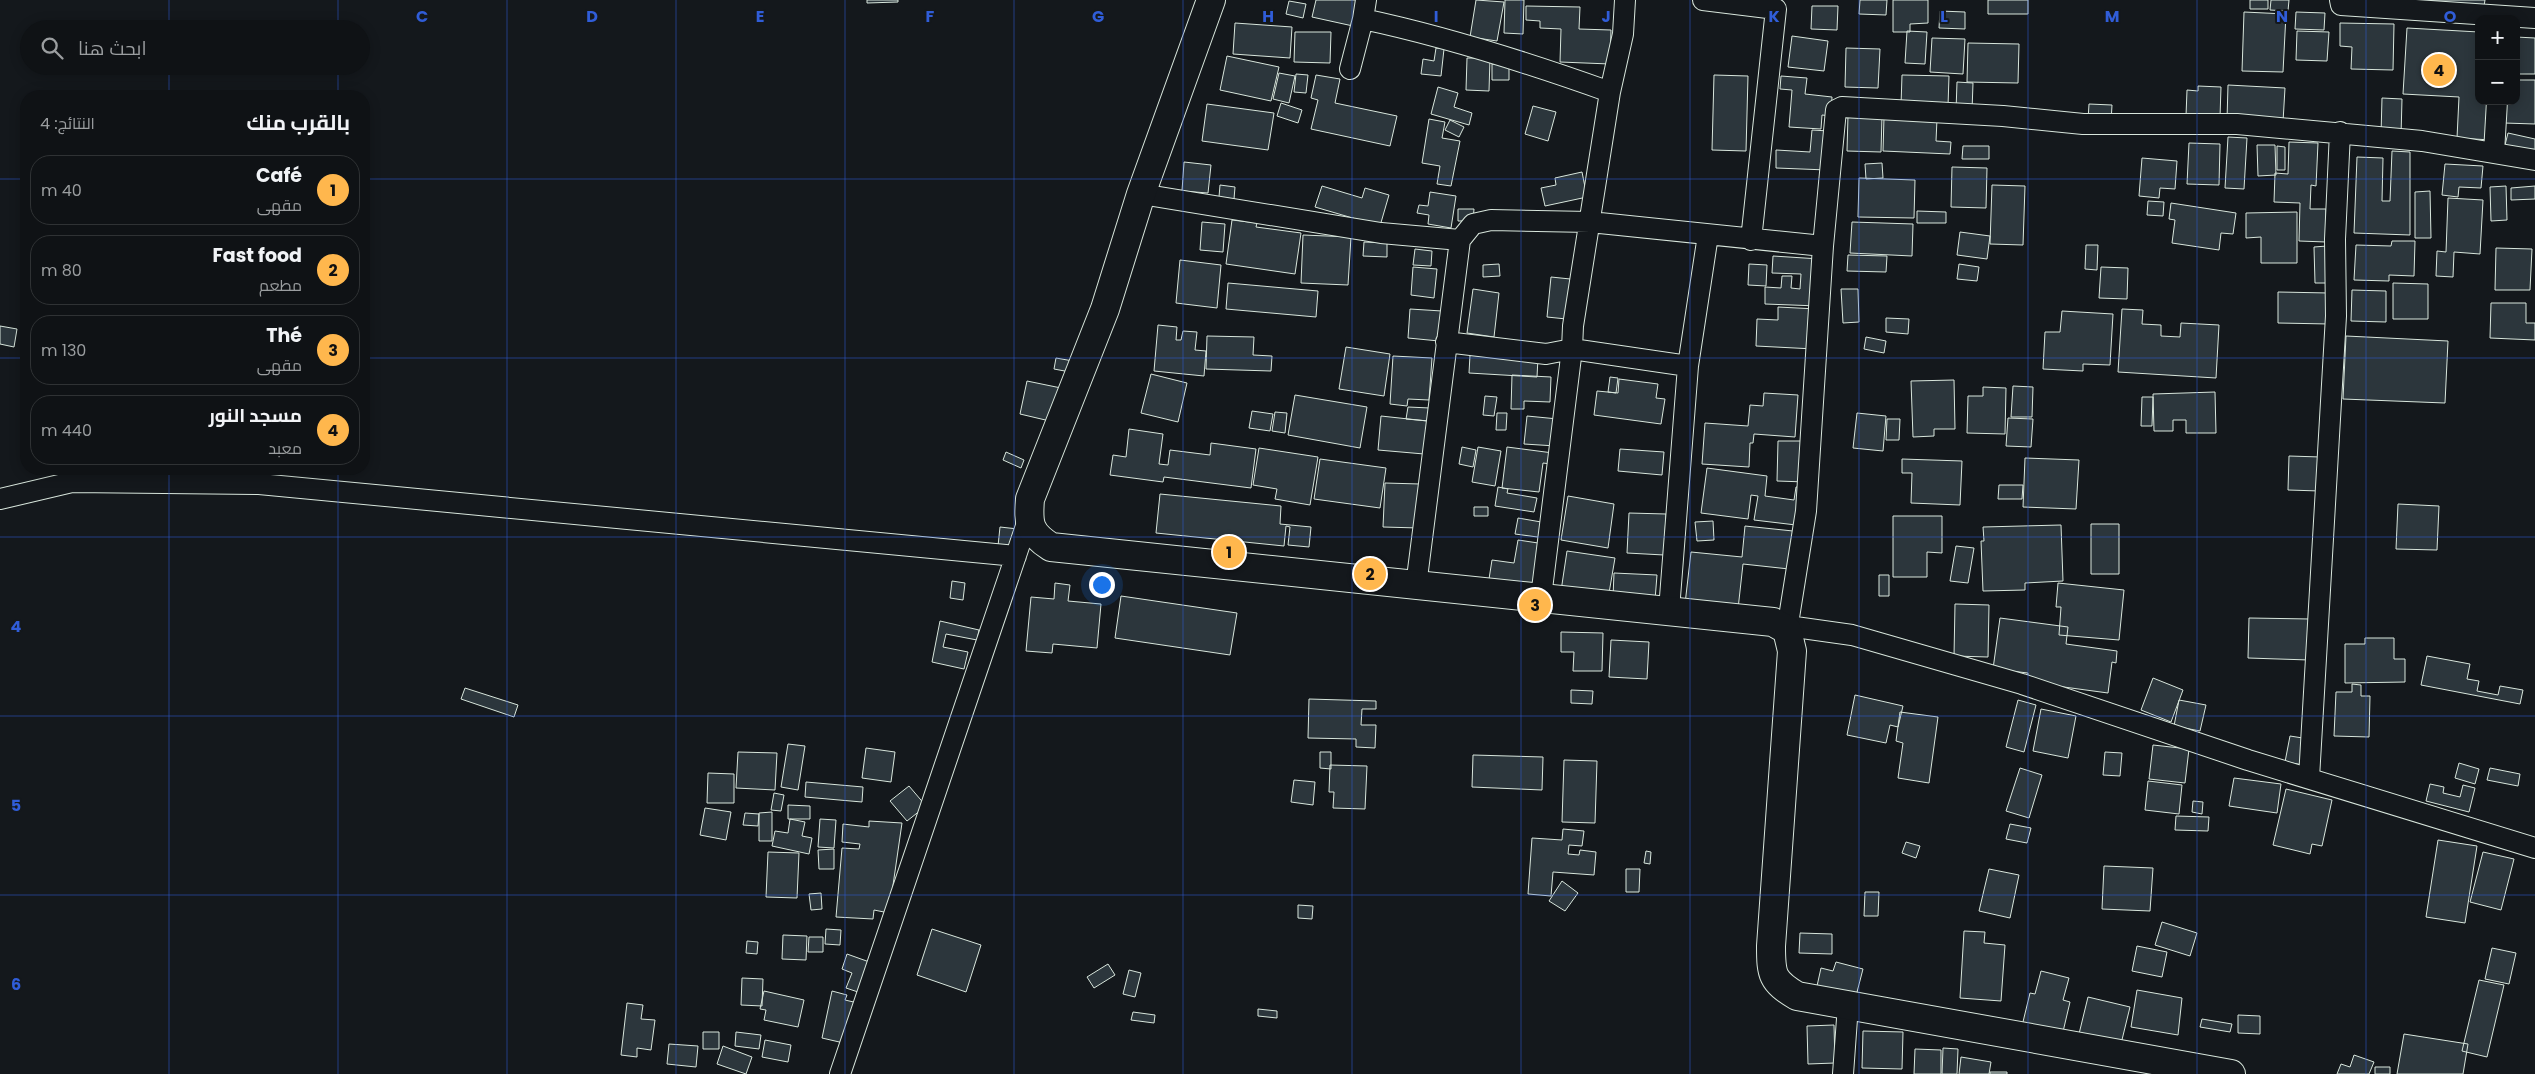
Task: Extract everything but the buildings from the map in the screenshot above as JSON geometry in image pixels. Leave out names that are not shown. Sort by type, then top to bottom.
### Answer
[{"type":"street","points":[[840,1074],[1028,520],[1030,499],[1105,309],[1141,194],[1211,0]]},
{"type":"street","points":[[1541,597],[1572,349],[1573,326],[1610,92],[1623,34],[1625,0]]},
{"type":"street","points":[[1703,0],[1776,8],[1752,240]]},
{"type":"street","points":[[2340,0],[2341,5],[2475,15]]},
{"type":"street","points":[[1350,69],[1364,9],[1420,31],[1508,56],[1610,92]]},
{"type":"street","points":[[2520,18],[2535,18]]},
{"type":"street","points":[[2494,153],[2497,105]]},
{"type":"street","points":[[2231,1074],[2190,1071],[1848,1004],[1797,996],[1778,984],[1771,964],[1792,650],[1788,628],[1806,510],[1823,246],[1836,110],[1842,107],[2003,116],[2083,124],[2237,124],[2422,141],[2535,160]]},
{"type":"street","points":[[2309,778],[2336,316],[2336,239],[2340,132]]},
{"type":"street","points":[[1141,194],[1381,233],[1460,240]]},
{"type":"street","points":[[1416,586],[1460,240],[1473,224],[1491,220],[1590,222],[1823,246]]},
{"type":"street","points":[[1669,610],[1688,366],[1708,235]]},
{"type":"street","points":[[1446,342],[1546,354],[1572,349],[1688,366]]},
{"type":"street","points":[[0,499],[72,482],[259,484],[1016,556]]},
{"type":"street","points":[[1028,520],[1036,537],[1051,547],[1416,586],[1669,610],[1773,622],[1788,628],[1852,635],[2003,679],[2309,778],[2535,848]]},
{"type":"street","points":[[1843,1074],[1848,1004]]},
{"type":"place","name":"مسجد النور","points":[[2439,70]]},
{"type":"place","name":"Café","points":[[1229,552]]},
{"type":"place","name":"Fast food","points":[[1370,574]]},
{"type":"place","name":"Thé","points":[[1535,605]]}]
